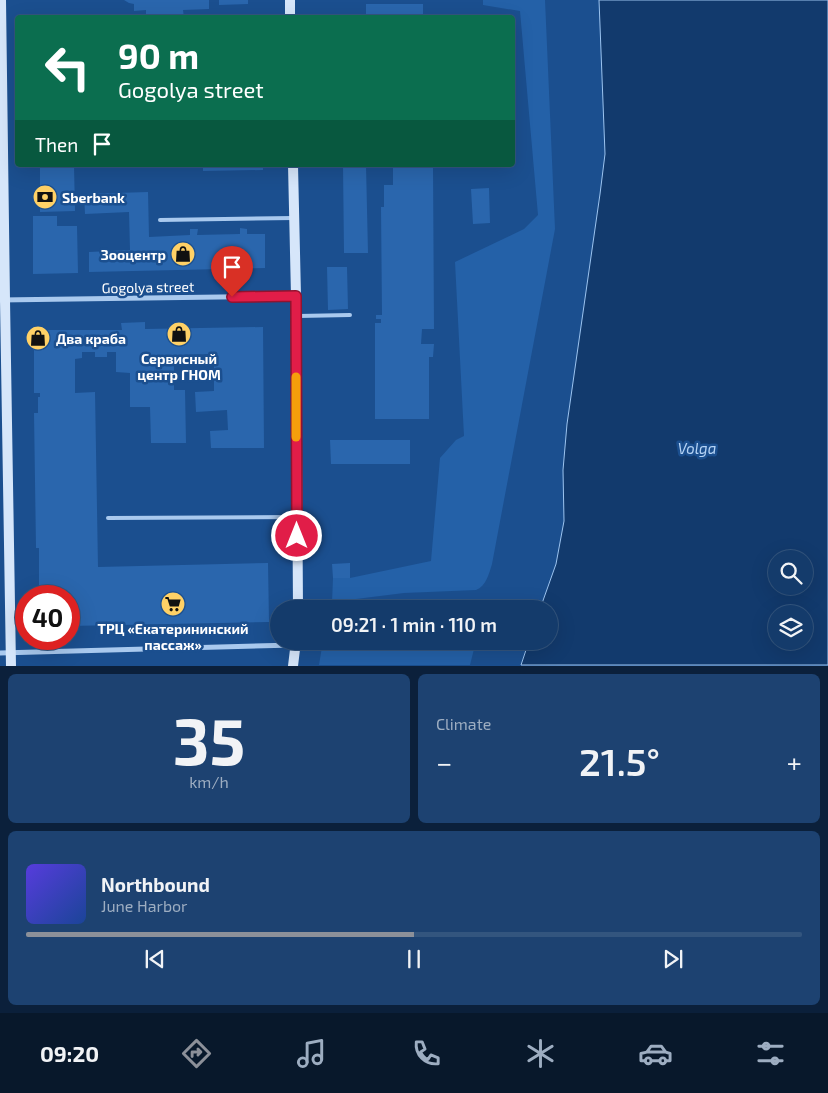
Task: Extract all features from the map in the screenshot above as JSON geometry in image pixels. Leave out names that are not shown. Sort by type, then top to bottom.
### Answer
[{"type":"street","points":[[1,0],[5,653],[11,666]]},
{"type":"street","points":[[290,0],[290,15]]},
{"type":"street","points":[[293,167],[296,296],[298,600]]},
{"type":"street","name":"Gogolya street","points":[[2,300],[296,296]]},
{"type":"street","points":[[5,653],[270,644]]},
{"type":"street","points":[[294,666],[295,650]]},
{"type":"lane","points":[[160,220],[294,218]]},
{"type":"lane","points":[[296,316],[350,316]]},
{"type":"lane","points":[[108,518],[297,517]]},
{"type":"shaded area","points":[[483,0],[545,0],[555,229],[492,564],[485,583],[476,590],[404,593],[348,600],[332,600],[333,578],[350,578],[431,561],[440,458],[456,440],[464,436],[455,262],[524,229],[538,215],[520,11],[483,5]]},
{"type":"shaded area","points":[[322,650],[474,650],[470,665],[319,665]]},
{"type":"water","name":"Volga","points":[[599,0],[828,0],[828,665],[521,665],[526,650],[558,650],[558,600],[543,600],[556,564],[564,521],[563,470],[567,424],[605,154]]},
{"type":"building","points":[[124,0],[209,0],[209,9],[183,10],[184,15],[146,15],[146,10],[134,11],[134,4]]},
{"type":"building","points":[[219,0],[248,0],[248,4],[219,5]]},
{"type":"building","points":[[366,4],[423,4],[423,15],[366,15]]},
{"type":"building","points":[[40,167],[74,167],[75,211],[40,212]]},
{"type":"building","points":[[203,167],[263,167],[263,170],[203,171]]},
{"type":"building","points":[[343,167],[366,167],[368,253],[344,253]]},
{"type":"building","points":[[393,167],[433,167],[434,329],[422,329],[421,344],[434,344],[433,357],[429,357],[429,419],[375,419],[375,323],[381,323],[381,319],[376,319],[376,315],[382,315],[381,207],[384,207],[384,185],[393,185]]},
{"type":"building","points":[[489,188],[490,223],[473,224],[471,189]]},
{"type":"building","points":[[148,192],[149,237],[190,235],[190,229],[198,229],[197,235],[240,234],[240,228],[247,229],[247,234],[265,234],[265,268],[89,272],[89,252],[130,250],[129,212],[85,214],[84,194]]},
{"type":"building","points":[[33,216],[57,216],[57,226],[77,226],[78,273],[33,274]]},
{"type":"building","points":[[327,267],[347,267],[348,309],[328,310]]},
{"type":"building","points":[[145,322],[145,329],[263,327],[264,448],[211,448],[210,431],[228,430],[227,410],[196,412],[195,392],[214,391],[214,354],[174,355],[174,390],[185,390],[186,443],[151,443],[150,407],[130,407],[130,373],[116,372],[116,352],[107,352],[107,357],[95,357],[95,352],[82,352],[82,358],[75,359],[75,393],[95,392],[98,567],[268,563],[269,622],[80,626],[80,585],[39,585],[39,548],[36,548],[34,413],[38,413],[38,397],[40,397],[40,393],[34,393],[34,330],[122,330],[121,323]]},
{"type":"building","points":[[330,440],[410,440],[410,464],[331,464]]},
{"type":"building","points":[[350,563],[350,578],[333,578],[332,564]]},
{"type":"slow traffic","points":[[296,377],[296,437]]},
{"type":"place","name":"Sberbank","points":[[45,197]]},
{"type":"place","name":"Зооцентр","points":[[183,254]]},
{"type":"place","name":"Сервисный центр ГНОМ","points":[[179,334]]},
{"type":"place","name":"Два краба","points":[[38,338]]},
{"type":"place","name":"ТРЦ «Екатерининский пассаж»","points":[[173,604]]},
{"type":"route","points":[[232,297],[296,296],[297,536]]}]
